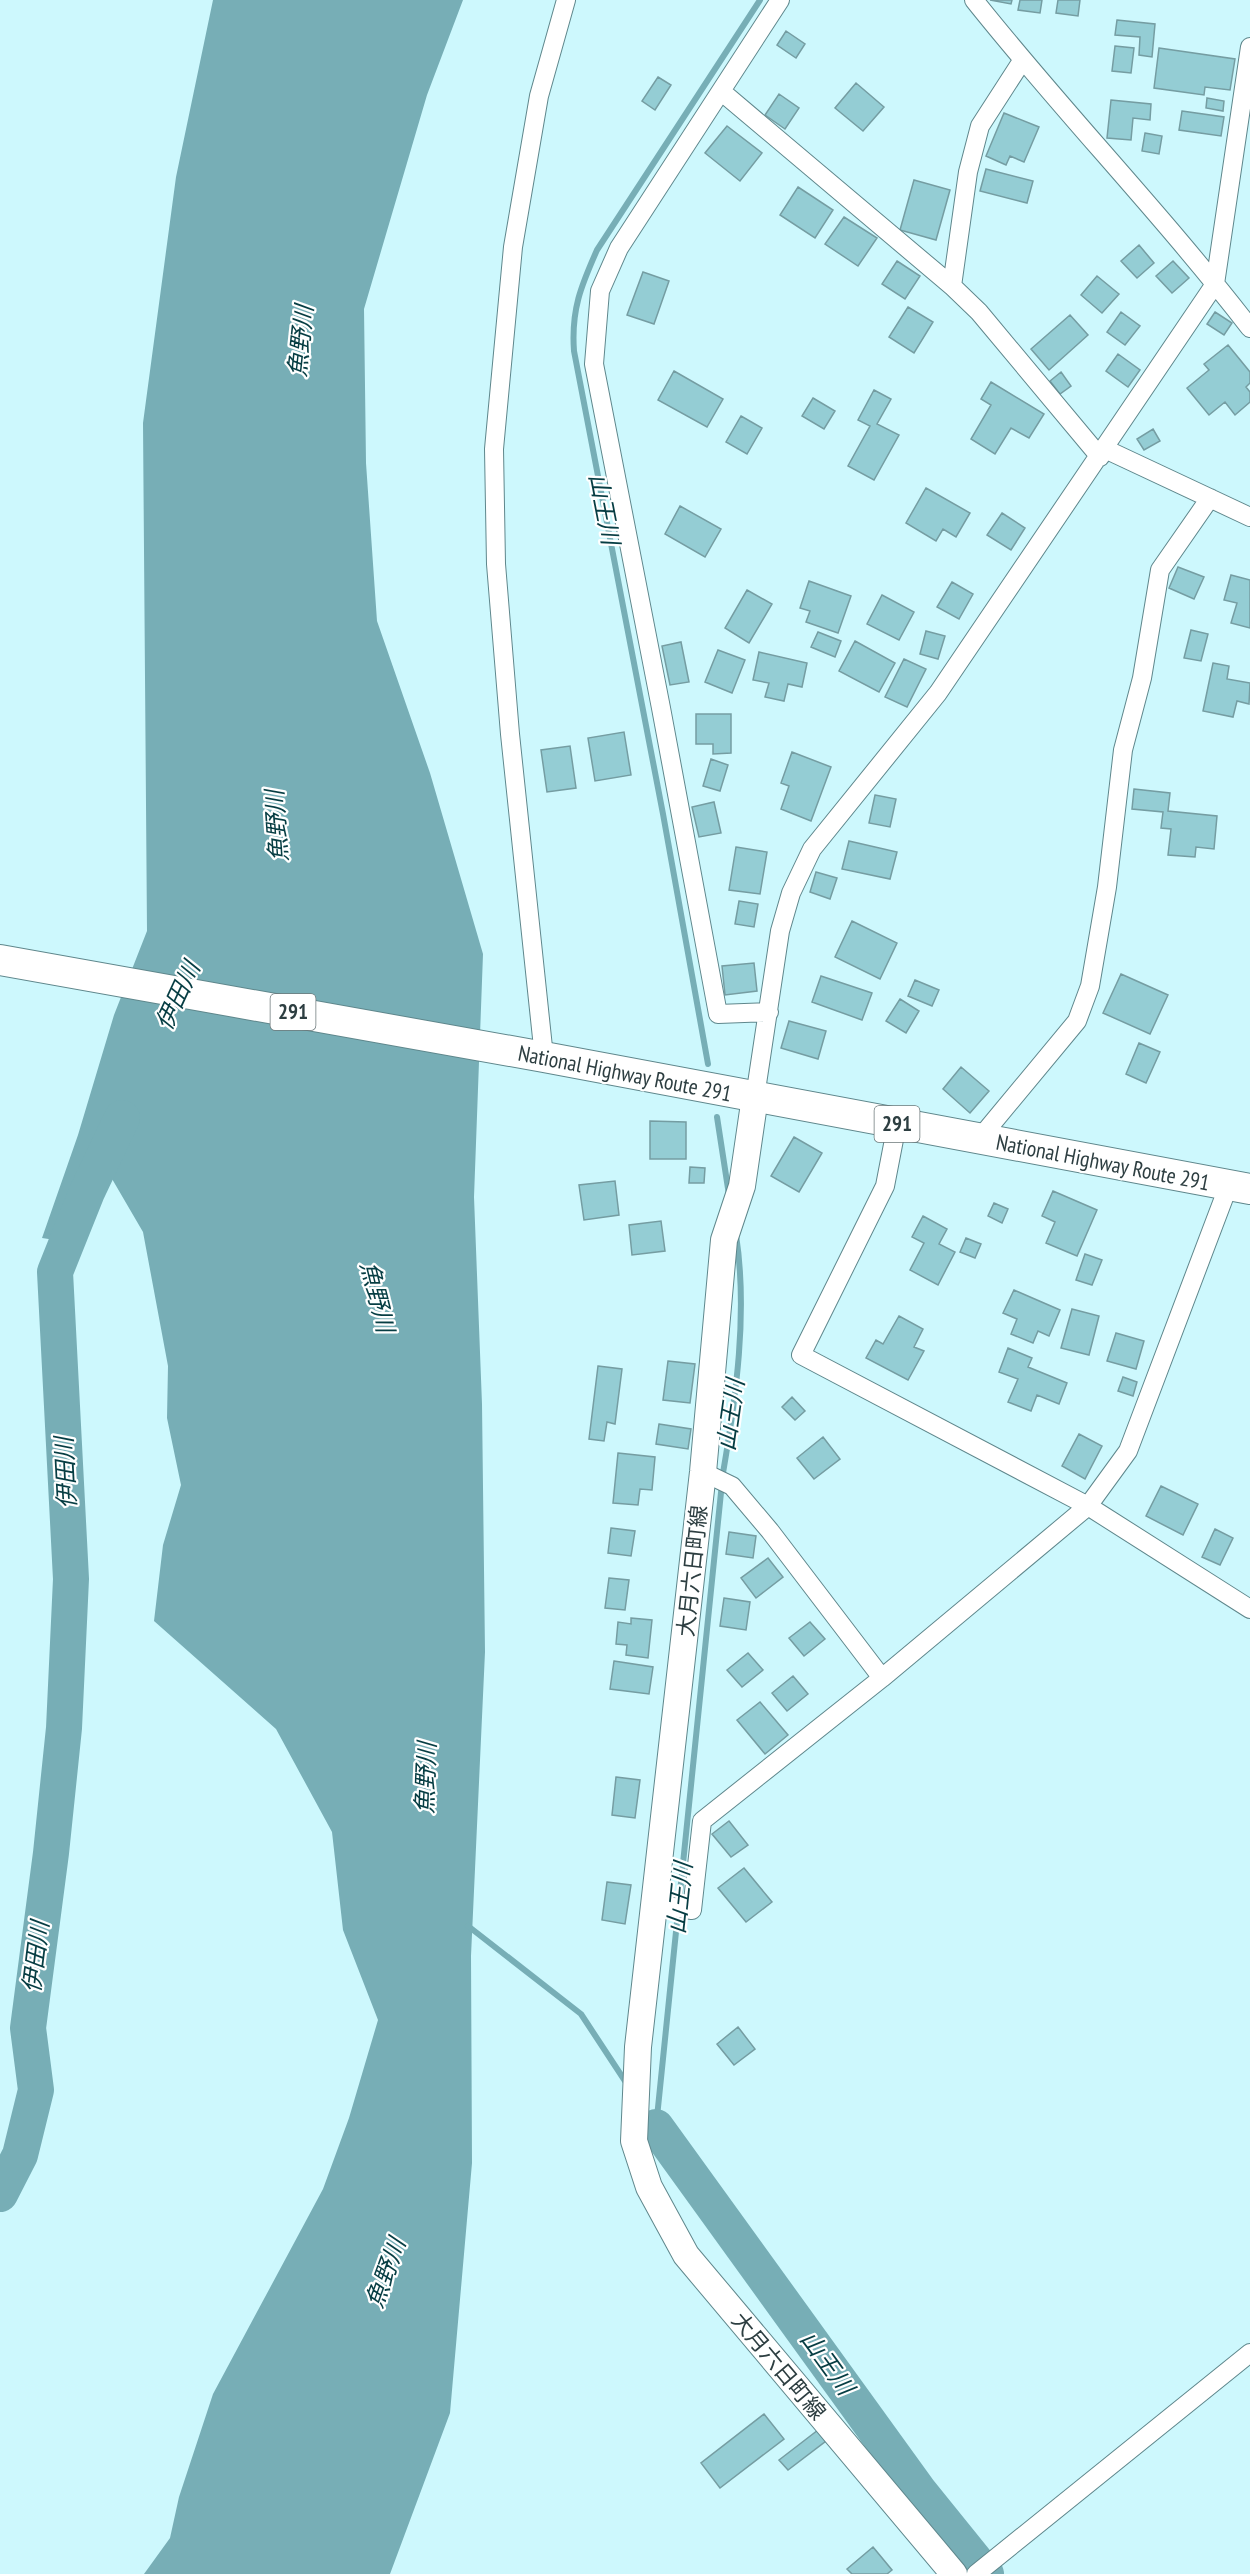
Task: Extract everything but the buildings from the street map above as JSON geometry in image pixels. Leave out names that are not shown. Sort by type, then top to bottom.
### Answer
[{"type":"highway","name":"National Highway Route 291","points":[[0,960],[538,1056],[1239,1188]]},
{"type":"main road","name":"大月六日町線","points":[[755,1097],[742,1186],[724,1240],[703,1472],[638,2047],[634,2141],[649,2187],[686,2255],[954,2574]]},
{"type":"street","points":[[538,1056],[496,564],[494,449],[513,247],[539,96],[566,0]]},
{"type":"street","points":[[769,1012],[718,1014],[664,720],[594,364],[600,291],[619,248],[780,0]]},
{"type":"street","points":[[975,0],[1022,61],[1215,284],[1250,328]]},
{"type":"street","points":[[755,1097],[780,931],[791,893],[812,849],[938,693],[1103,453],[1215,284],[1250,47]]},
{"type":"street","points":[[952,286],[968,172],[980,126],[1022,61]]},
{"type":"street","points":[[722,92],[980,312],[1103,453],[1250,517]]},
{"type":"street","points":[[980,1138],[1077,1021],[1090,986],[1107,887],[1123,750],[1142,678],[1160,570],[1210,498]]},
{"type":"street","points":[[897,1124],[885,1186],[801,1355],[1088,1506],[1250,1609]]},
{"type":"street","points":[[654,1904],[692,1910],[702,1821],[882,1678],[1088,1506],[1128,1451],[1239,1188]]},
{"type":"street","points":[[703,1472],[732,1486],[770,1531],[882,1678]]},
{"type":"street","points":[[976,2574],[1250,2353]]},
{"type":"water","name":"魚野川","points":[[213,0],[463,0],[427,95],[364,309],[366,463],[377,621],[430,773],[483,954],[474,1197],[482,1404],[485,1652],[471,1956],[472,2163],[450,2413],[390,2574],[144,2574],[170,2538],[179,2497],[213,2394],[323,2189],[349,2118],[378,2020],[343,1930],[332,1832],[276,1729],[154,1621],[163,1545],[181,1485],[167,1418],[168,1366],[143,1232],[94,1148],[55,1240],[42,1238],[78,1135],[114,1015],[147,931],[143,423],[176,177]]},
{"type":"waterway","name":"山王川","points":[[708,1064],[573,336],[578,299],[597,250],[760,0]]},
{"type":"waterway","name":"山王川","points":[[717,1117],[729,1195]]},
{"type":"waterway","name":"伊田川","points":[[0,2194],[20,2155],[36,2090],[28,2028],[51,1853],[64,1728],[71,1579],[55,1272],[87,1192],[122,1118]]},
{"type":"waterway","name":"山王川","points":[[656,2127],[723,1473],[739,1354],[741,1294],[736,1235]]},
{"type":"waterway","points":[[468,1926],[581,2014],[627,2084]]},
{"type":"waterway","points":[[643,2107],[656,2126]]},
{"type":"waterway","name":"山王川","points":[[656,2127],[919,2491],[986,2574]]}]
